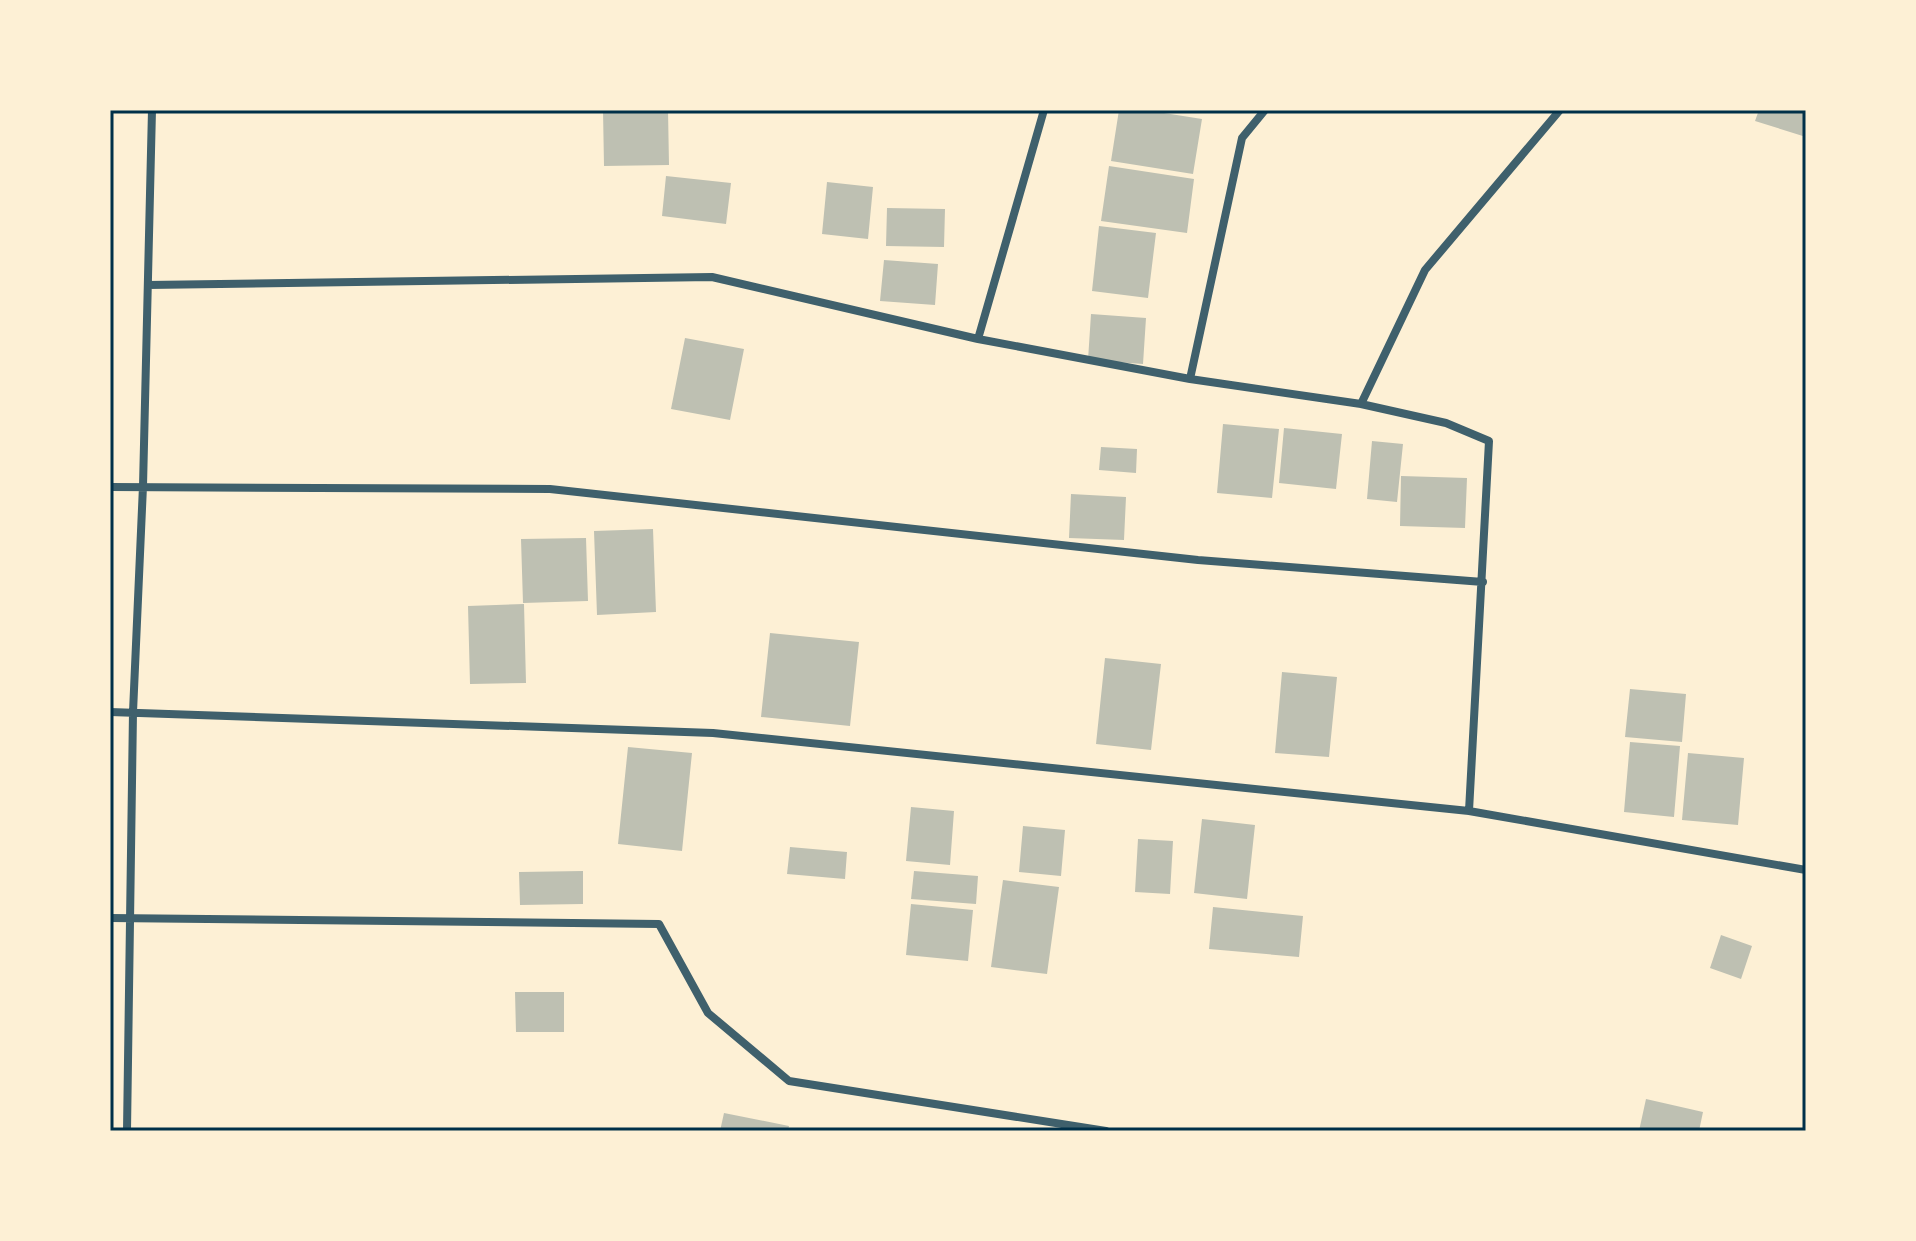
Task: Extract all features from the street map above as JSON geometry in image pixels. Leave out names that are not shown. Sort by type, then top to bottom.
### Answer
[{"type":"street","points":[[127,1131],[133,712],[143,486],[152,110]]},
{"type":"street","points":[[978,339],[1044,110]]},
{"type":"street","points":[[1190,379],[1242,138],[1265,110]]},
{"type":"street","points":[[1361,404],[1425,270],[1560,110]]},
{"type":"street","points":[[148,285],[712,277],[978,339],[1190,379],[1361,404],[1446,423],[1489,441],[1469,811]]},
{"type":"street","points":[[110,487],[550,489],[1198,560],[1483,582]]},
{"type":"street","points":[[110,712],[713,733],[1469,811],[1806,870]]},
{"type":"street","points":[[110,918],[659,924],[708,1013],[789,1081],[1106,1131]]},
{"type":"building","points":[[603,110],[668,110],[669,165],[604,166]]},
{"type":"building","points":[[1119,110],[1145,110],[1202,119],[1193,174],[1111,161]]},
{"type":"building","points":[[1759,110],[1806,110],[1806,137],[1755,121]]},
{"type":"building","points":[[1109,166],[1194,179],[1187,233],[1101,221]]},
{"type":"building","points":[[666,176],[731,183],[726,224],[662,216]]},
{"type":"building","points":[[827,182],[873,187],[868,239],[822,234]]},
{"type":"building","points":[[887,208],[945,209],[944,247],[886,246]]},
{"type":"building","points":[[1099,226],[1156,233],[1148,298],[1092,291]]},
{"type":"building","points":[[884,260],[938,264],[935,305],[880,301]]},
{"type":"building","points":[[1091,314],[1146,318],[1143,364],[1088,360]]},
{"type":"building","points":[[685,338],[744,349],[730,420],[671,409]]},
{"type":"building","points":[[1223,424],[1279,429],[1272,498],[1217,493]]},
{"type":"building","points":[[1284,428],[1342,434],[1336,489],[1279,483]]},
{"type":"building","points":[[1372,441],[1403,444],[1397,502],[1367,499]]},
{"type":"building","points":[[1101,447],[1137,449],[1136,473],[1099,470]]},
{"type":"building","points":[[1401,476],[1467,478],[1465,528],[1400,526]]},
{"type":"building","points":[[1071,494],[1126,497],[1124,540],[1069,538]]},
{"type":"building","points":[[653,529],[656,612],[597,615],[594,531]]},
{"type":"building","points":[[586,538],[588,601],[523,603],[521,539]]},
{"type":"building","points":[[524,604],[526,683],[470,684],[468,606]]},
{"type":"building","points":[[770,633],[859,642],[850,726],[761,717]]},
{"type":"building","points":[[1105,658],[1161,664],[1151,750],[1096,744]]},
{"type":"building","points":[[1282,672],[1337,677],[1329,757],[1275,753]]},
{"type":"building","points":[[1630,689],[1686,694],[1682,742],[1625,737]]},
{"type":"building","points":[[1630,742],[1680,746],[1674,817],[1624,812]]},
{"type":"building","points":[[628,747],[692,753],[682,851],[618,844]]},
{"type":"building","points":[[1688,753],[1744,758],[1738,825],[1682,820]]},
{"type":"building","points":[[911,807],[954,811],[950,865],[906,861]]},
{"type":"building","points":[[1202,819],[1255,825],[1247,899],[1194,893]]},
{"type":"building","points":[[1023,826],[1065,830],[1061,876],[1019,872]]},
{"type":"building","points":[[1138,839],[1173,841],[1170,894],[1135,892]]},
{"type":"building","points":[[790,847],[847,852],[845,879],[787,874]]},
{"type":"building","points":[[583,871],[583,904],[520,905],[519,872]]},
{"type":"building","points":[[914,871],[978,876],[976,904],[911,899]]},
{"type":"building","points":[[1003,880],[1059,887],[1047,974],[991,967]]},
{"type":"building","points":[[911,904],[973,910],[968,961],[906,955]]},
{"type":"building","points":[[1213,907],[1303,916],[1299,957],[1209,949]]},
{"type":"building","points":[[1721,935],[1752,946],[1741,979],[1710,968]]},
{"type":"building","points":[[515,992],[564,992],[564,1032],[516,1032]]},
{"type":"building","points":[[1646,1099],[1703,1112],[1699,1131],[1639,1131]]},
{"type":"building","points":[[724,1113],[789,1126],[788,1131],[720,1131]]}]
